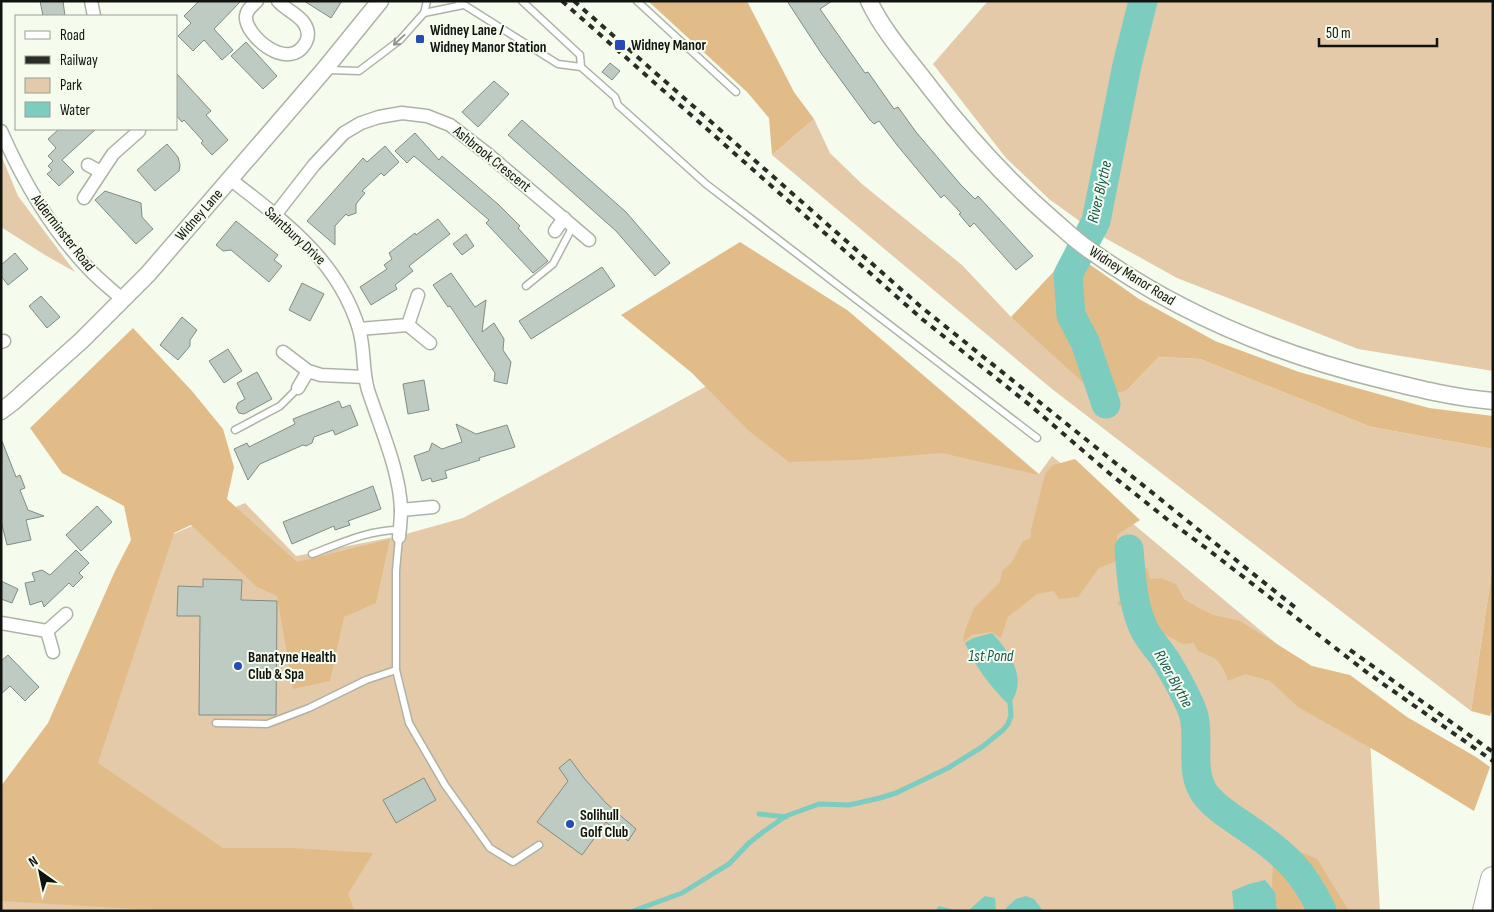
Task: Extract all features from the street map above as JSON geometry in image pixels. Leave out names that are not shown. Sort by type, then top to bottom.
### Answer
[{"type":"highway","points":[[1485,911],[1493,879]]},
{"type":"street","points":[[91,1],[94,15]]},
{"type":"street","points":[[257,1],[248,8],[246,16],[250,30],[272,52],[292,54],[300,51],[305,44],[308,38],[308,31],[300,18],[285,9],[278,1]]},
{"type":"street","name":"Widney Lane","points":[[1,411],[75,347],[148,274],[324,70],[380,1]]},
{"type":"street","name":"Widney Manor Road","points":[[869,1],[874,12],[907,58],[950,113],[979,148],[1024,195],[1090,251],[1153,292],[1225,328],[1303,357],[1420,390],[1493,401]]},
{"type":"street","name":"Ashbrook Crescent","points":[[275,215],[314,165],[344,133],[370,120],[402,113],[427,116],[450,125],[490,156],[589,240]]},
{"type":"street","points":[[84,198],[113,154],[138,130]]},
{"type":"street","name":"Alderminster Road","points":[[1,132],[28,188],[41,208],[88,268],[122,299]]},
{"type":"street","points":[[88,165],[101,172]]},
{"type":"street","name":"Saintbury Drive","points":[[230,179],[313,249],[344,291],[359,329],[365,377],[394,467],[401,510],[399,534]]},
{"type":"street","points":[[555,231],[569,222]]},
{"type":"street","points":[[408,325],[418,295]]},
{"type":"street","points":[[359,329],[408,325],[430,343]]},
{"type":"street","points":[[283,352],[308,371],[321,374],[365,377]]},
{"type":"street","points":[[298,388],[308,371]]},
{"type":"street","points":[[401,510],[433,507]]},
{"type":"street","points":[[48,631],[66,614]]},
{"type":"street","points":[[1,623],[48,631]]},
{"type":"street","points":[[48,631],[53,652]]},
{"type":"lane","points":[[324,70],[359,71],[400,40],[424,13],[428,1]]},
{"type":"lane","points":[[522,1],[580,55],[581,67]]},
{"type":"lane","points":[[637,1],[736,92]]},
{"type":"lane","points":[[424,13],[461,3],[558,64],[581,67],[615,98],[618,105],[706,184],[1037,438]]},
{"type":"lane","points":[[526,286],[553,264],[569,222]]},
{"type":"lane","points":[[235,430],[280,406],[298,388]]},
{"type":"lane","points":[[312,554],[363,534],[385,530],[399,534],[396,571],[396,670],[409,722],[445,785],[490,848],[513,862],[539,845]]},
{"type":"lane","points":[[216,723],[267,724],[309,708],[366,680],[396,670]]},
{"type":"green space","points":[[988,1],[1493,1],[1493,371],[1358,349],[1177,278],[1096,233],[1049,199],[1006,158],[933,64]]},
{"type":"green space","points":[[814,119],[830,153],[862,184],[962,265],[1011,317],[1127,390],[1159,357],[1200,359],[1371,427],[1493,449],[1493,564],[1471,711],[1052,389],[772,155]]},
{"type":"green space","points":[[1,155],[18,196],[75,272],[1,227]]},
{"type":"green space","points":[[847,310],[1039,474],[1052,456],[1309,671],[1370,739],[1380,911],[1,911],[1,790],[55,737],[139,549],[245,503],[296,556],[399,536],[463,518]]},
{"type":"shaded area","points":[[648,1],[747,1],[794,92],[814,119],[772,155],[769,118],[747,92]]},
{"type":"shaded area","points":[[740,242],[847,310],[1039,475],[942,453],[855,460],[789,462],[749,431],[692,373],[621,315]]},
{"type":"shaded area","points":[[1072,252],[1139,299],[1215,341],[1299,372],[1429,408],[1493,416],[1493,449],[1371,427],[1200,359],[1159,357],[1127,390],[1100,398],[1011,317]]},
{"type":"shaded area","points":[[133,328],[192,391],[223,429],[234,467],[227,499],[297,562],[390,539],[376,603],[344,617],[330,681],[293,689],[277,596],[257,587],[191,525],[174,533],[98,763],[223,848],[292,848],[373,853],[348,894],[355,911],[170,911],[1,901],[1,786],[48,723],[115,571],[131,540],[124,506],[62,473],[30,428]]},
{"type":"shaded area","points":[[1075,459],[1140,520],[1117,535],[1117,546],[1124,558],[1099,568],[1078,597],[1059,599],[1054,591],[1037,594],[1008,617],[1001,638],[991,632],[972,635],[963,642],[965,630],[974,608],[1000,582],[1002,571],[1012,562],[1023,541],[1031,538],[1031,530],[1045,474],[1053,465]]},
{"type":"shaded area","points":[[1140,562],[1148,570],[1150,579],[1161,578],[1176,584],[1184,599],[1197,607],[1213,615],[1240,621],[1312,666],[1350,675],[1407,717],[1490,767],[1474,811],[1381,754],[1298,707],[1270,681],[1245,674],[1228,681],[1218,661],[1199,651],[1194,643],[1183,644],[1164,634],[1141,649],[1132,612],[1117,604],[1129,586],[1123,572],[1127,566]]},
{"type":"shaded area","points":[[1493,564],[1493,707],[1490,716],[1471,711]]},
{"type":"shaded area","points":[[1289,847],[1317,859],[1349,911],[1274,911],[1273,865]]},
{"type":"water","name":"1st Pond","points":[[992,633],[1010,656],[1017,674],[1016,692],[1012,701],[1007,703],[983,675],[965,643],[973,638]]},
{"type":"water","points":[[1265,880],[1275,892],[1277,911],[1234,911],[1232,891]]},
{"type":"water","points":[[985,896],[995,898],[996,911],[935,911],[939,906],[955,910],[969,910]]},
{"type":"water","points":[[1026,896],[1034,899],[1043,911],[1006,911],[1006,908],[1016,899]]},
{"type":"building","points":[[40,1],[63,1],[65,15],[43,15]]},
{"type":"building","points":[[199,1],[241,1],[214,29],[233,50],[222,60],[204,40],[193,51],[178,36],[191,23],[184,16]]},
{"type":"building","points":[[304,1],[342,1],[331,18]]},
{"type":"building","points":[[787,1],[832,1],[820,9],[865,73],[868,72],[894,109],[898,107],[916,132],[961,185],[975,199],[978,196],[1033,256],[1016,270],[974,223],[970,227],[959,214],[961,213],[944,195],[941,198],[879,121],[874,124],[870,120],[821,53]]},
{"type":"building","points":[[246,42],[277,76],[263,89],[231,56]]},
{"type":"building","points":[[610,63],[620,71],[612,80],[602,72]]},
{"type":"building","points":[[178,75],[211,111],[206,115],[228,140],[212,155],[201,143],[203,141],[184,120],[182,122],[178,117]]},
{"type":"building","points":[[494,81],[509,94],[478,127],[462,112]]},
{"type":"building","points":[[522,120],[626,212],[670,263],[655,276],[616,231],[508,135]]},
{"type":"building","points":[[58,130],[95,130],[62,160],[74,172],[59,186],[47,174],[52,170],[48,166],[53,161],[48,156],[56,148],[48,139]]},
{"type":"building","points":[[415,133],[439,160],[442,156],[499,205],[520,226],[518,228],[548,261],[533,273],[486,223],[489,220],[414,156],[407,163],[395,151]]},
{"type":"building","points":[[167,144],[178,157],[179,171],[155,191],[137,170]]},
{"type":"building","points":[[385,146],[399,162],[384,176],[381,173],[362,191],[365,193],[356,204],[356,213],[348,216],[346,214],[335,226],[335,245],[307,221],[363,158],[367,162]]},
{"type":"building","points":[[105,191],[141,203],[142,217],[153,229],[136,244],[95,200]]},
{"type":"building","points":[[438,219],[450,234],[409,266],[413,271],[395,285],[397,289],[371,305],[360,287],[387,269],[384,265],[392,259],[389,253],[415,233],[416,235]]},
{"type":"building","points":[[236,221],[278,255],[274,260],[282,266],[269,282],[231,250],[223,251],[216,245]]},
{"type":"building","points":[[466,234],[474,246],[462,255],[453,244]]},
{"type":"building","points":[[15,253],[28,269],[8,285],[1,276],[1,265]]},
{"type":"building","points":[[602,267],[615,286],[531,339],[519,321]]},
{"type":"building","points":[[451,273],[475,307],[486,300],[482,332],[494,323],[504,339],[503,350],[511,362],[507,384],[494,381],[495,373],[450,306],[448,307],[433,285]]},
{"type":"building","points":[[302,283],[324,294],[310,321],[289,310]]},
{"type":"building","points":[[41,296],[60,317],[47,328],[29,306]]},
{"type":"building","points":[[182,317],[197,330],[190,340],[190,346],[178,360],[160,345]]},
{"type":"building","points":[[228,349],[242,371],[224,383],[209,361]]},
{"type":"building","points":[[257,372],[272,399],[244,414],[239,413],[236,408],[238,403],[245,399],[237,383]]},
{"type":"building","points":[[424,380],[429,410],[408,414],[403,384]]},
{"type":"building","points":[[339,401],[342,408],[350,405],[358,425],[335,435],[333,430],[314,437],[312,443],[306,446],[303,445],[260,464],[248,480],[234,449],[247,443],[249,447],[295,424],[293,419]]},
{"type":"building","points":[[456,424],[476,434],[507,425],[515,447],[445,471],[447,478],[432,482],[431,478],[422,481],[414,456],[429,451],[432,443],[442,449],[462,442]]},
{"type":"building","points":[[2,441],[16,477],[20,475],[25,488],[20,490],[28,510],[44,516],[26,520],[31,540],[7,545],[1,521]]},
{"type":"building","points":[[373,486],[381,509],[348,521],[350,525],[335,530],[334,526],[292,544],[283,522]]},
{"type":"building","points":[[97,506],[112,522],[81,551],[66,535]]},
{"type":"building","points":[[76,550],[89,563],[79,573],[83,577],[73,587],[69,583],[44,607],[42,601],[30,605],[25,583],[35,581],[32,573],[42,570],[50,575]]},
{"type":"building","name":"Banatyne Health Club & Spa","points":[[203,579],[242,580],[241,600],[277,601],[276,715],[199,715],[200,616],[177,616],[178,586],[203,587]]},
{"type":"building","points":[[1,581],[18,589],[12,603],[1,599]]},
{"type":"building","points":[[8,655],[39,687],[25,701],[10,686],[1,694],[1,661]]},
{"type":"building","points":[[570,759],[606,803],[636,829],[628,841],[606,822],[582,855],[537,822],[568,781],[559,768]]},
{"type":"building","points":[[424,778],[436,800],[396,823],[383,800]]},
{"type":"waterway","name":"River Blythe","points":[[1106,404],[1085,342],[1071,315],[1068,275],[1096,221],[1127,65],[1143,1]]},
{"type":"waterway","name":"River Blythe","points":[[1129,549],[1133,591],[1141,622],[1147,635],[1174,674],[1194,716],[1196,726],[1196,766],[1200,785],[1215,805],[1273,847],[1292,865],[1308,885],[1322,911]]},
{"type":"waterway","points":[[633,911],[682,893],[729,864],[749,843],[786,816],[819,804],[849,805],[880,798],[896,793],[948,768],[982,747],[1003,730],[1011,716],[1010,702]]},
{"type":"waterway","points":[[759,814],[786,817]]},
{"type":"railway","points":[[562,1],[922,319],[1031,406],[1109,473],[1369,674],[1493,761]]},
{"type":"railway","points":[[574,1],[920,306],[1297,609]]},
{"type":"railway","points":[[1350,650],[1493,752]]},
{"type":"place","name":"Widney Lane / Widney Manor Station","points":[[420,39]]},
{"type":"place","name":"Widney Manor","points":[[620,45]]},
{"type":"place","name":"Banatyne Health Club & Spa","points":[[238,666]]},
{"type":"place","name":"Solihull Golf Club","points":[[570,824]]}]
